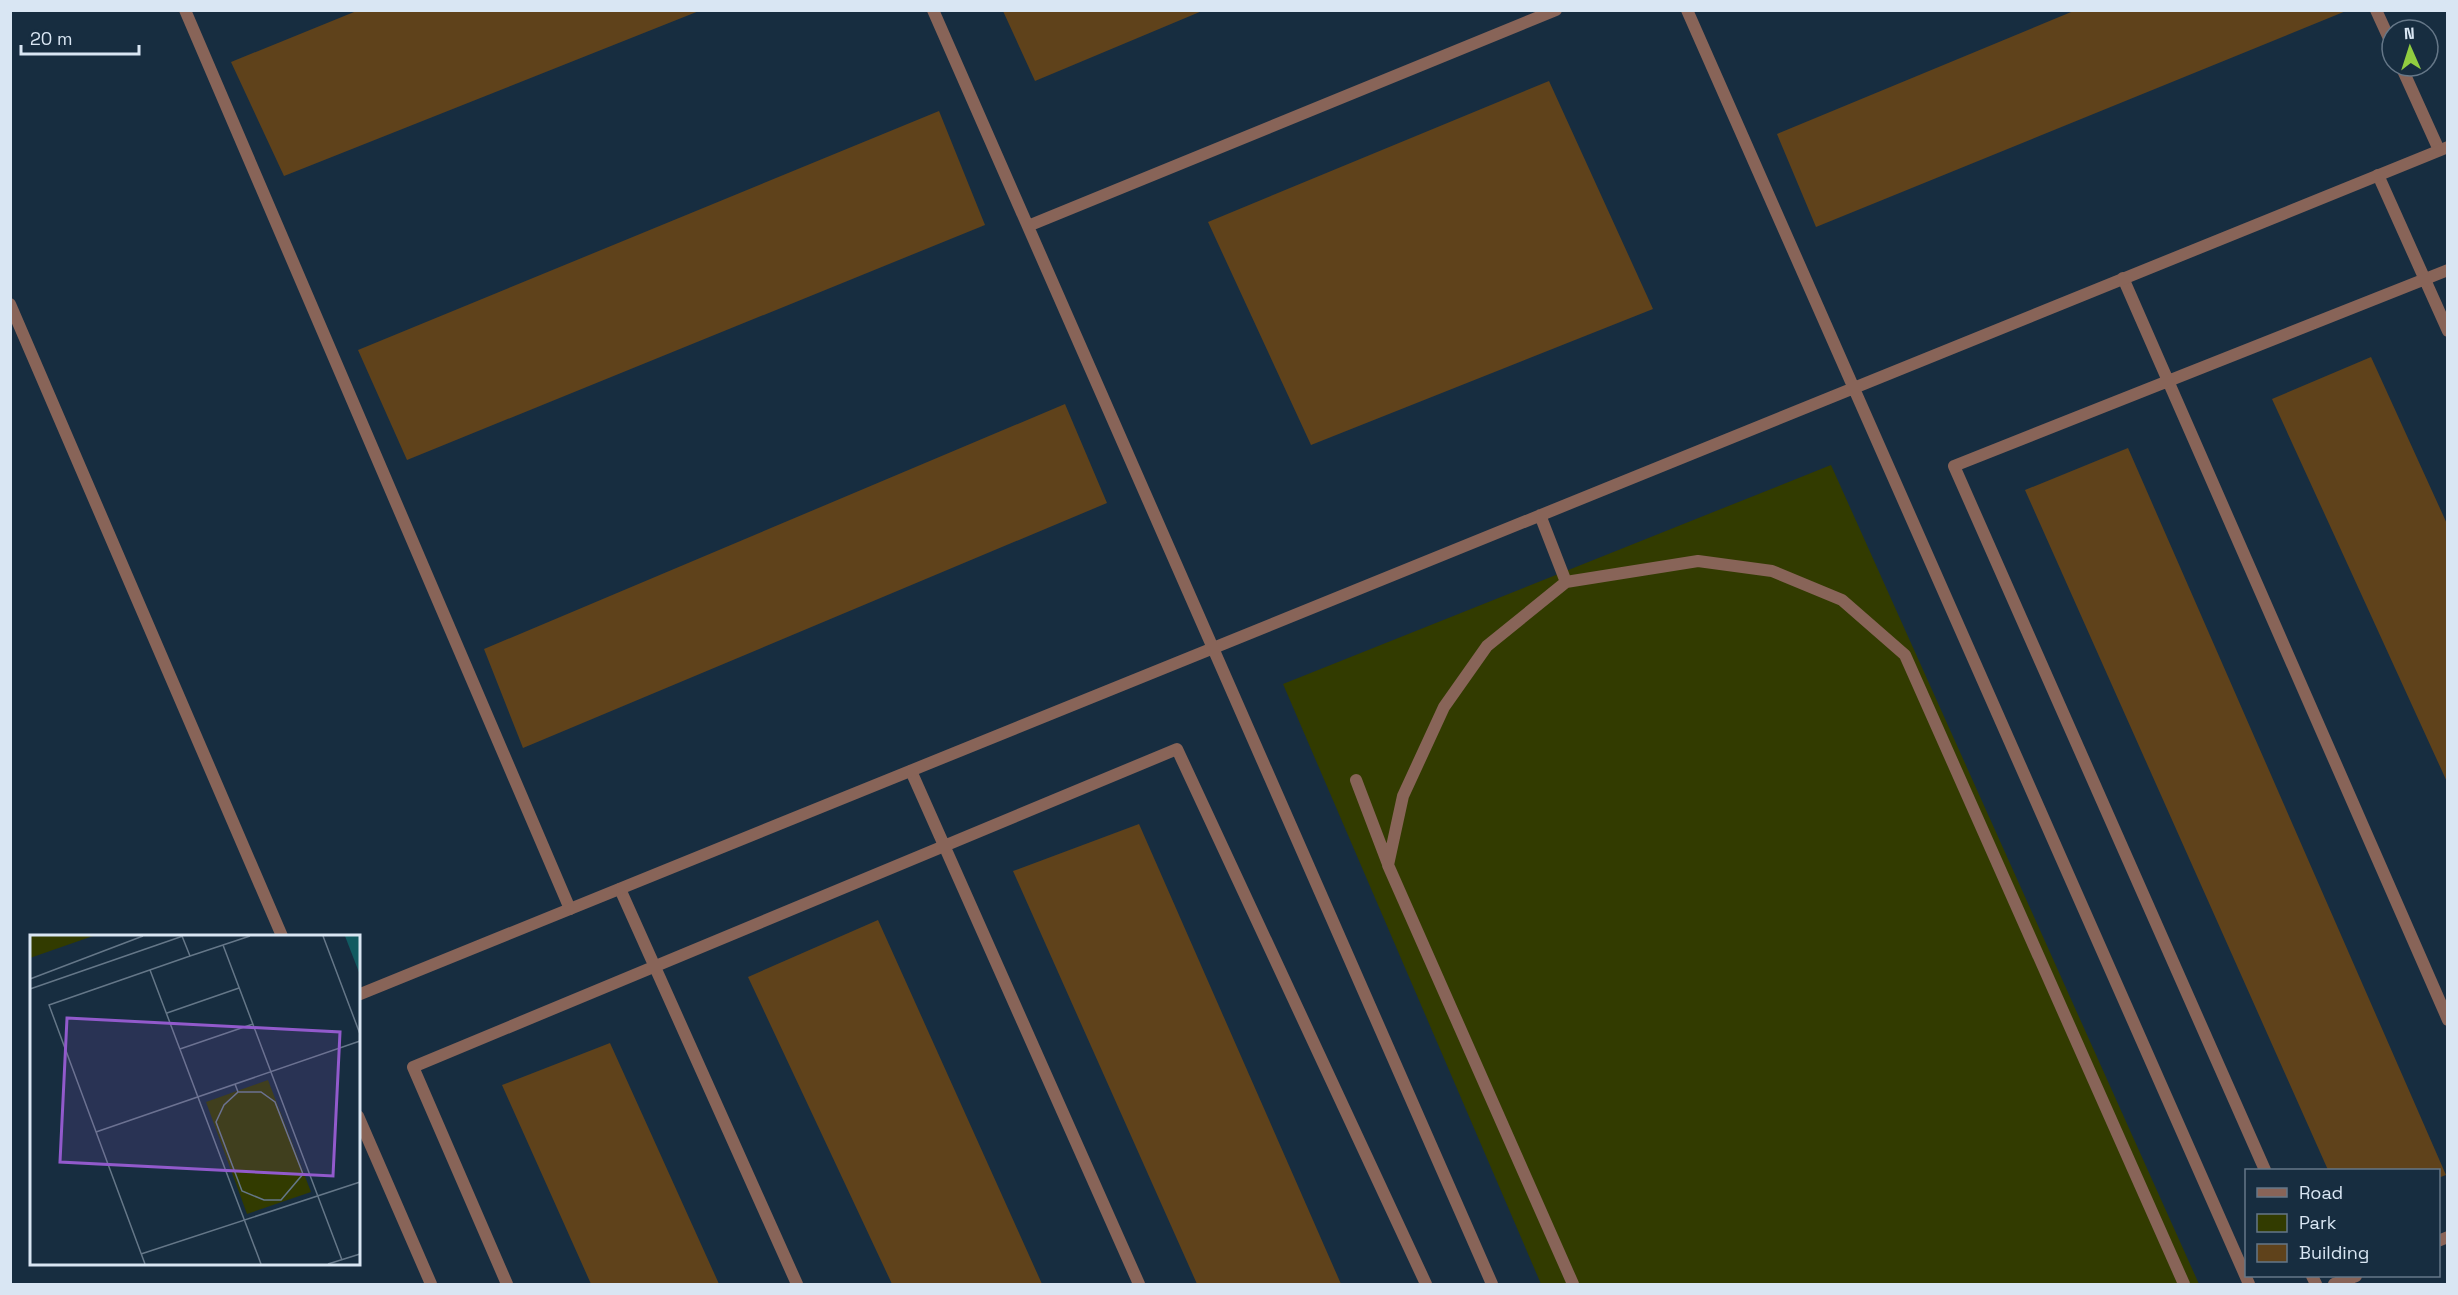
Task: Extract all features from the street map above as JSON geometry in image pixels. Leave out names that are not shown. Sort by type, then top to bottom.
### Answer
[{"type":"street","points":[[185,10],[570,909]]},
{"type":"street","points":[[933,10],[1492,1284]]},
{"type":"street","points":[[1028,226],[1556,10]]},
{"type":"street","points":[[1687,10],[2245,1275]]},
{"type":"street","points":[[360,994],[2443,149],[2407,78]]},
{"type":"street","points":[[2378,175],[2448,331]]},
{"type":"street","points":[[2265,1169],[1954,466],[2448,270]]},
{"type":"street","points":[[2123,278],[2448,1020]]},
{"type":"street","points":[[10,304],[282,935]]},
{"type":"street","points":[[1540,515],[1566,582]]},
{"type":"street","points":[[1388,865],[1403,796],[1444,707],[1487,646],[1566,582],[1698,561],[1772,571],[1842,600],[1905,656],[2184,1284]]},
{"type":"street","points":[[507,1284],[413,1067],[1176,749],[1426,1284]]},
{"type":"street","points":[[911,771],[1139,1284]]},
{"type":"street","points":[[1356,780],[1388,865],[1573,1284]]},
{"type":"street","points":[[620,889],[797,1284]]},
{"type":"street","points":[[360,1121],[431,1284]]},
{"type":"street","points":[[2334,1284],[2351,1277]]},
{"type":"green space","points":[[1831,465],[2199,1284],[1541,1284],[1283,684]]},
{"type":"building","points":[[359,10],[699,11],[284,176],[231,62]]},
{"type":"building","points":[[2076,10],[2346,11],[1816,227],[1777,134]]},
{"type":"building","points":[[1003,11],[1202,11],[1035,81]]},
{"type":"building","points":[[1549,81],[1653,309],[1311,445],[1208,222]]},
{"type":"building","points":[[939,111],[985,225],[407,460],[358,350]]},
{"type":"building","points":[[2371,357],[2448,526],[2448,784],[2272,399]]},
{"type":"building","points":[[1065,404],[1107,503],[523,748],[484,649]]},
{"type":"building","points":[[2128,448],[2446,1175],[2440,1177],[2440,1169],[2328,1169],[2025,490]]},
{"type":"building","points":[[1139,824],[1341,1284],[1197,1284],[1013,871]]},
{"type":"building","points":[[878,920],[1042,1284],[892,1284],[748,977]]},
{"type":"building","points":[[610,1043],[719,1284],[591,1284],[502,1085]]}]
